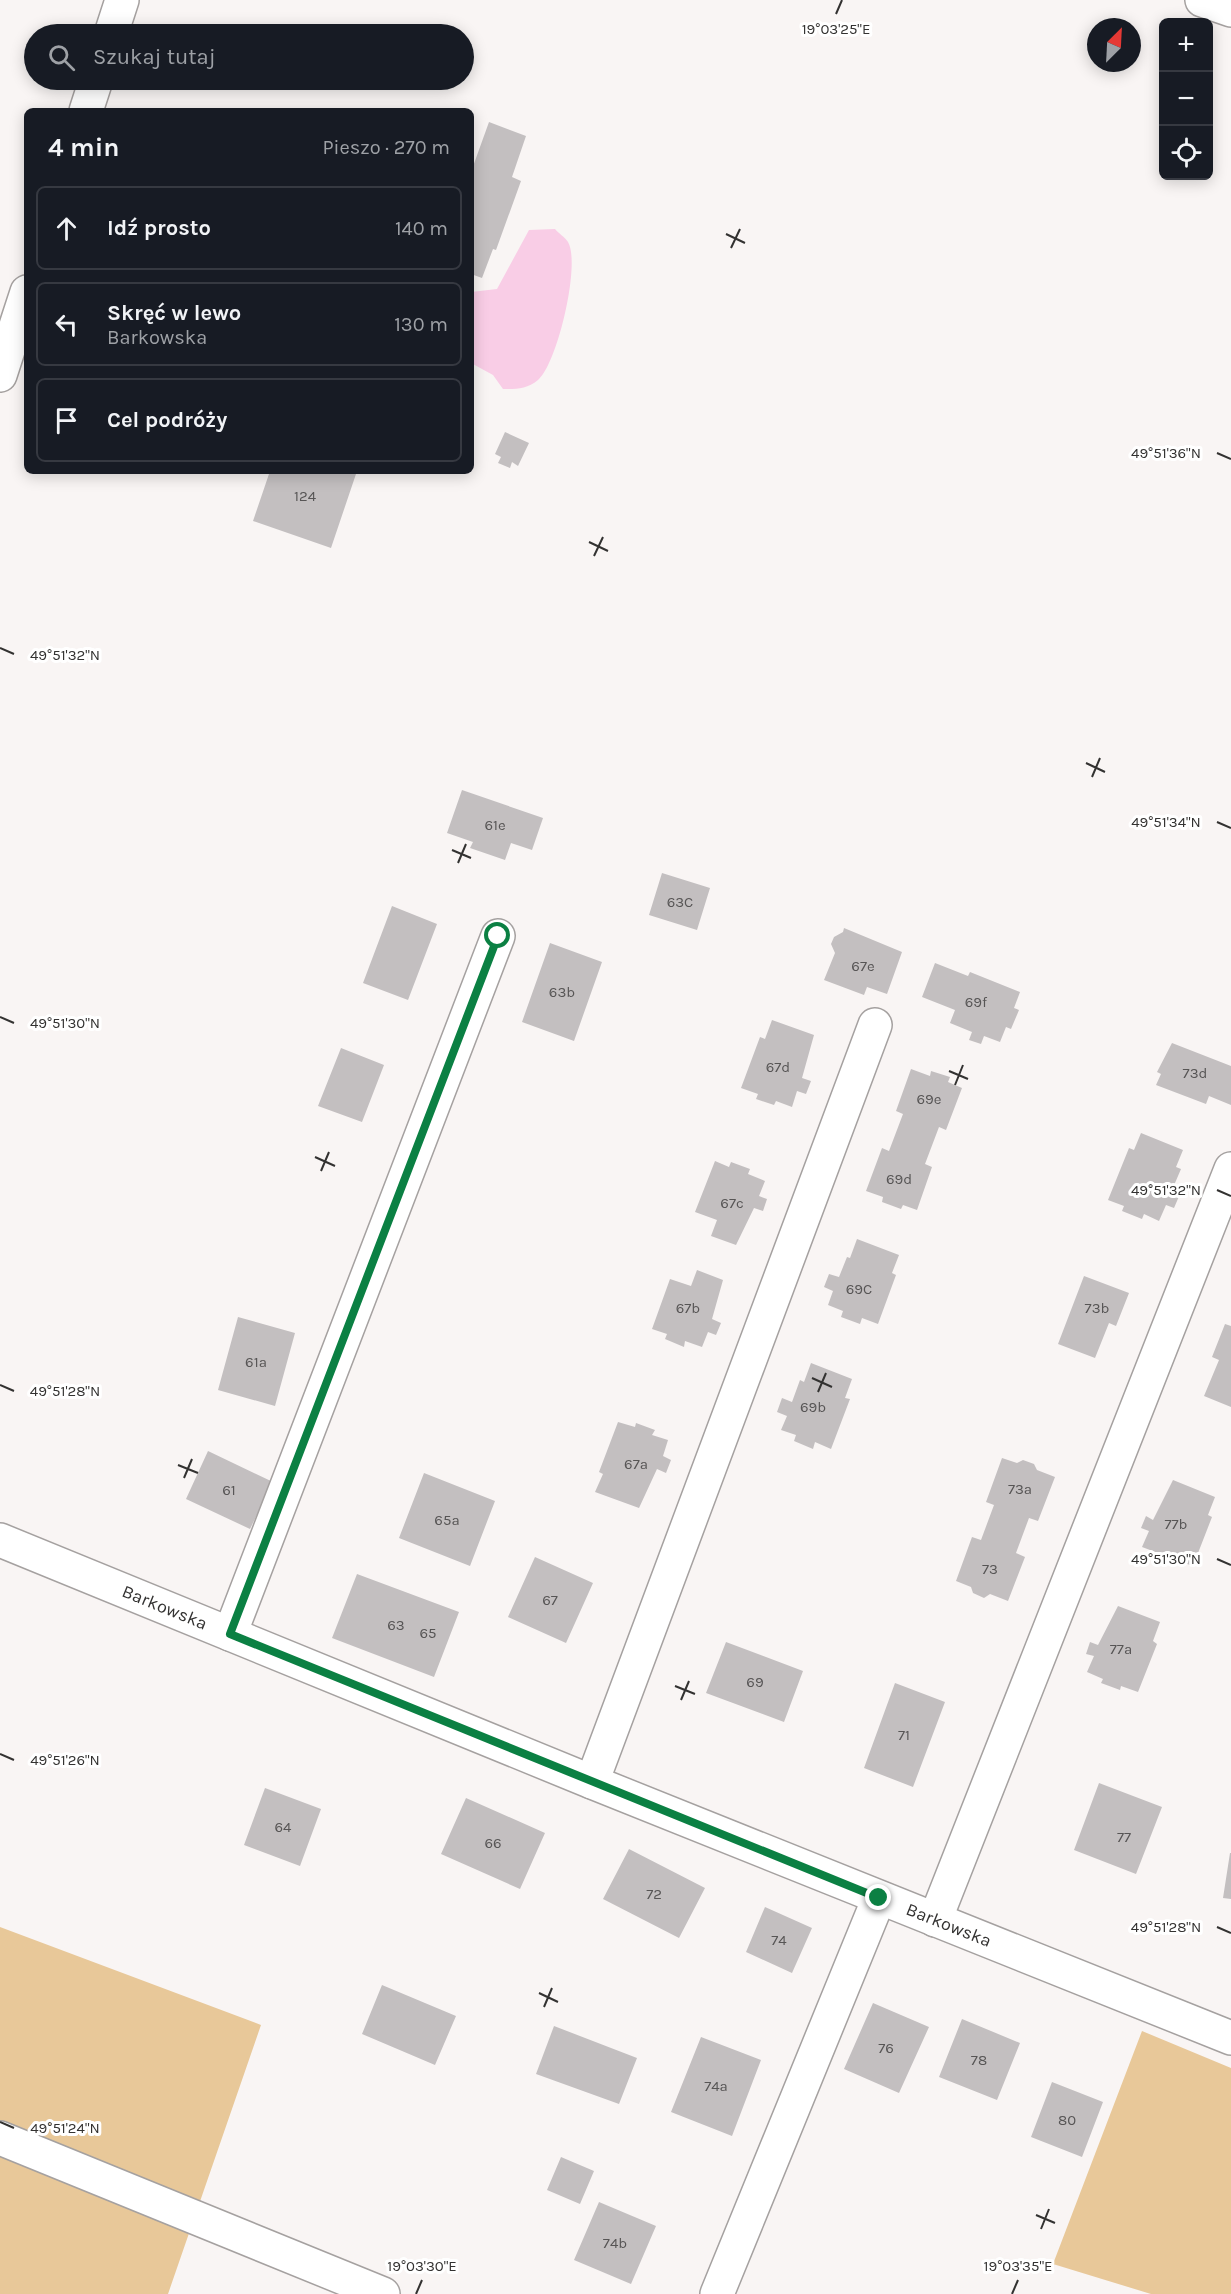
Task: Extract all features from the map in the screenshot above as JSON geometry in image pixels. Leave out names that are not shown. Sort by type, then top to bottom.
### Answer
[{"type":"street","points":[[114,24],[122,0]]},
{"type":"street","points":[[1202,0],[1231,10]]},
{"type":"street","points":[[87,108],[93,90]]},
{"type":"street","points":[[0,375],[24,301]]},
{"type":"street","points":[[230,1634],[498,936]]},
{"type":"street","points":[[592,1782],[875,1025]]},
{"type":"street","points":[[935,1920],[1231,1168]]},
{"type":"street","name":"Barkowska","points":[[0,1540],[879,1898],[1231,2037]]},
{"type":"street","points":[[717,2294],[879,1898]]},
{"type":"street","points":[[0,2138],[383,2294]]},
{"type":"shaded area","points":[[555,229],[568,242],[571,254],[569,291],[559,336],[545,371],[538,380],[530,385],[503,389],[493,375],[474,365],[474,292],[497,289],[529,230]]},
{"type":"shaded area","points":[[0,1927],[261,2025],[168,2294],[0,2294]]},
{"type":"shaded area","points":[[1142,2031],[1231,2068],[1231,2294],[1151,2294],[1053,2264]]},
{"type":"building","points":[[489,122],[526,136],[512,177],[521,181],[496,250],[493,249],[482,278],[474,275],[474,164]]},
{"type":"building","points":[[505,432],[529,443],[518,466],[512,462],[510,468],[498,463],[501,457],[495,454]]},
{"type":"building","points":[[269,474],[356,474],[331,548],[253,521]]},
{"type":"building","points":[[462,790],[543,818],[532,850],[511,843],[505,860],[470,848],[473,842],[447,833]]},
{"type":"building","points":[[662,873],[710,888],[697,930],[649,915]]},
{"type":"building","points":[[392,906],[437,924],[408,1000],[363,983]]},
{"type":"building","points":[[844,928],[902,952],[887,994],[867,987],[864,995],[824,980],[835,953],[831,944],[834,937],[843,932]]},
{"type":"building","points":[[550,943],[602,962],[574,1041],[522,1022]]},
{"type":"building","points":[[935,963],[968,976],[970,972],[1020,992],[1014,1008],[1019,1010],[1011,1029],[1006,1027],[1000,1042],[984,1036],[981,1044],[969,1040],[972,1032],[950,1023],[955,1010],[922,997]]},
{"type":"building","points":[[772,1020],[814,1035],[802,1078],[811,1081],[806,1094],[797,1091],[792,1107],[776,1101],[774,1105],[756,1099],[758,1094],[741,1088],[760,1037],[765,1039]]},
{"type":"building","points":[[1172,1043],[1231,1066],[1231,1105],[1209,1096],[1206,1104],[1156,1085],[1161,1074],[1157,1072]]},
{"type":"building","points":[[341,1048],[384,1065],[362,1122],[318,1106]]},
{"type":"building","points":[[911,1069],[930,1076],[931,1071],[950,1077],[948,1082],[962,1088],[946,1130],[939,1127],[925,1164],[932,1167],[917,1210],[903,1205],[901,1209],[882,1202],[883,1197],[866,1191],[882,1148],[889,1151],[903,1114],[896,1111]]},
{"type":"building","points":[[1141,1133],[1183,1150],[1176,1167],[1181,1169],[1172,1190],[1180,1194],[1174,1208],[1166,1205],[1159,1221],[1144,1214],[1142,1219],[1122,1211],[1124,1206],[1108,1200],[1129,1148],[1134,1150]]},
{"type":"building","points":[[715,1161],[729,1167],[731,1162],[750,1169],[748,1174],[765,1181],[759,1196],[767,1199],[763,1211],[754,1208],[736,1245],[711,1236],[717,1220],[695,1212]]},
{"type":"building","points":[[857,1239],[899,1255],[892,1273],[896,1275],[878,1324],[862,1318],[860,1324],[841,1317],[843,1311],[828,1305],[833,1291],[824,1287],[829,1274],[839,1277],[847,1257],[850,1258]]},
{"type":"building","points":[[697,1270],[723,1280],[712,1319],[721,1323],[716,1335],[708,1332],[702,1347],[685,1341],[684,1347],[665,1339],[667,1334],[652,1329],[670,1279],[691,1286]]},
{"type":"building","points":[[1084,1276],[1129,1293],[1116,1326],[1109,1323],[1095,1358],[1058,1344]]},
{"type":"building","points":[[238,1317],[295,1333],[275,1406],[218,1390]]},
{"type":"building","points":[[1225,1324],[1231,1326],[1231,1407],[1204,1396],[1219,1360],[1212,1357]]},
{"type":"building","points":[[811,1363],[852,1379],[845,1398],[850,1399],[831,1449],[815,1442],[813,1449],[794,1441],[796,1435],[781,1430],[787,1416],[777,1412],[782,1398],[792,1402],[800,1380],[804,1382]]},
{"type":"building","points":[[618,1422],[635,1427],[636,1423],[655,1430],[652,1435],[668,1440],[663,1456],[671,1460],[666,1473],[657,1469],[639,1508],[595,1492],[603,1474],[599,1472]]},
{"type":"building","points":[[208,1451],[273,1482],[250,1529],[186,1499]]},
{"type":"building","points":[[1002,1458],[1017,1463],[1023,1460],[1034,1464],[1037,1470],[1055,1477],[1038,1521],[1029,1518],[1016,1553],[1025,1557],[1008,1601],[990,1594],[984,1598],[973,1593],[971,1587],[956,1581],[972,1537],[981,1540],[994,1505],[986,1502]]},
{"type":"building","points":[[424,1473],[495,1501],[470,1566],[399,1538]]},
{"type":"building","points":[[1173,1480],[1215,1497],[1208,1515],[1212,1517],[1193,1566],[1176,1560],[1175,1565],[1156,1558],[1158,1553],[1142,1547],[1149,1531],[1141,1528],[1146,1516],[1153,1520]]},
{"type":"building","points":[[535,1557],[593,1583],[566,1643],[508,1617]]},
{"type":"building","points":[[357,1574],[459,1612],[434,1677],[332,1638]]},
{"type":"building","points":[[1118,1606],[1160,1622],[1153,1641],[1157,1644],[1138,1692],[1121,1686],[1120,1690],[1101,1683],[1103,1679],[1087,1672],[1094,1656],[1086,1654],[1090,1642],[1098,1645]]},
{"type":"building","points":[[726,1642],[803,1671],[784,1722],[706,1693]]},
{"type":"building","points":[[895,1683],[945,1702],[913,1787],[864,1768]]},
{"type":"building","points":[[1099,1783],[1162,1807],[1136,1874],[1074,1850]]},
{"type":"building","points":[[265,1788],[321,1809],[300,1866],[244,1845]]},
{"type":"building","points":[[466,1798],[545,1833],[520,1889],[441,1854]]},
{"type":"building","points":[[629,1849],[705,1888],[679,1938],[603,1899]]},
{"type":"building","points":[[1231,1853],[1231,1899],[1223,1898]]},
{"type":"building","points":[[765,1907],[812,1928],[792,1973],[746,1952]]},
{"type":"building","points":[[382,1985],[456,2016],[435,2065],[362,2034]]},
{"type":"building","points":[[873,2003],[929,2027],[899,2093],[844,2069]]},
{"type":"building","points":[[962,2019],[1020,2043],[997,2100],[939,2077]]},
{"type":"building","points":[[554,2026],[637,2058],[619,2104],[536,2074]]},
{"type":"building","points":[[701,2037],[761,2060],[732,2136],[671,2112]]},
{"type":"building","points":[[1052,2082],[1103,2102],[1082,2157],[1031,2137]]},
{"type":"building","points":[[561,2157],[594,2171],[580,2204],[547,2190]]},
{"type":"building","points":[[599,2202],[656,2226],[631,2284],[574,2260]]},
{"type":"route","points":[[498,936],[230,1634],[879,1898]]}]
